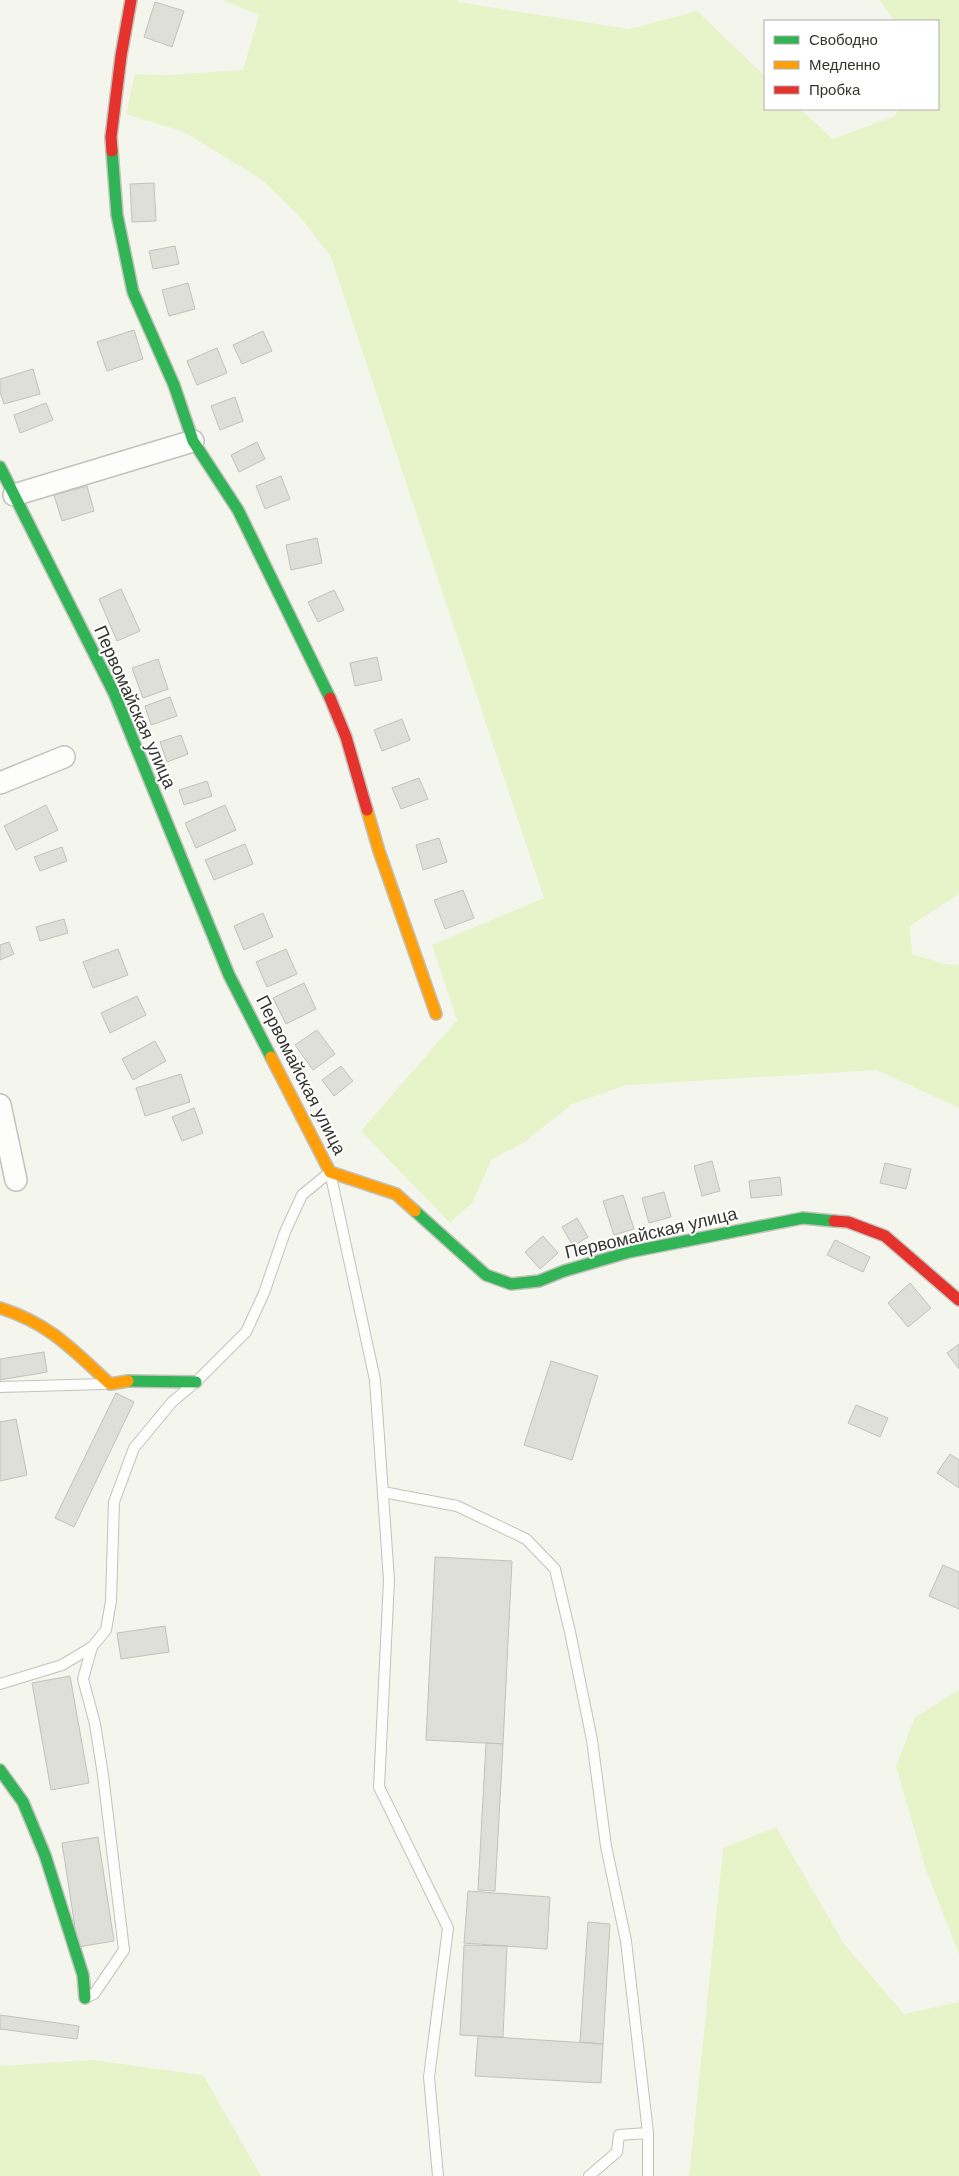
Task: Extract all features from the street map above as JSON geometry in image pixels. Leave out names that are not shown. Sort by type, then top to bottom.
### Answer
[{"type":"street","points":[[131,0],[121,56],[111,137],[117,216],[134,292],[174,385],[193,441],[238,510],[323,680],[346,737],[380,851],[436,1014]]},
{"type":"street","points":[[14,494],[193,441]]},
{"type":"street","name":"Первомайская улица","points":[[0,467],[114,693],[230,975],[330,1172],[396,1194],[486,1275],[510,1284],[538,1281],[564,1271],[630,1252],[803,1218],[848,1222],[885,1236],[959,1300]]},
{"type":"street","points":[[0,783],[64,756]]},
{"type":"street","points":[[0,1105],[16,1180]]},
{"type":"street","points":[[0,1308],[25,1316],[57,1335],[110,1384],[124,1381],[196,1382]]},
{"type":"street","points":[[0,1770],[23,1802],[45,1855],[83,1975],[85,1998]]},
{"type":"lane","points":[[0,1684],[62,1665],[92,1647],[106,1630],[111,1601],[114,1502],[134,1448],[172,1402],[196,1382],[246,1332],[264,1293],[285,1232],[302,1195],[330,1172],[374,1380],[389,1580],[379,1787],[448,1928],[429,2077],[438,2176]]},
{"type":"lane","points":[[0,1387],[110,1384]]},
{"type":"lane","points":[[382,1492],[457,1506],[526,1539],[555,1568],[592,1740],[606,1846],[626,1941],[648,2133],[648,2176]]},
{"type":"lane","points":[[85,1998],[94,1994],[124,1950],[103,1775],[94,1724],[82,1679],[92,1647]]},
{"type":"lane","points":[[589,2176],[616,2152],[619,2135],[648,2133]]},
{"type":"green space","points":[[222,0],[457,0],[458,2],[629,29],[697,11],[764,75],[764,110],[801,110],[833,139],[895,116],[898,110],[939,110],[939,20],[894,20],[879,0],[959,0],[959,894],[910,926],[912,954],[945,964],[959,965],[959,1108],[877,1070],[627,1085],[572,1104],[525,1142],[492,1159],[472,1203],[450,1223],[361,1131],[457,1020],[432,945],[544,898],[331,257],[300,217],[262,180],[184,132],[126,114],[135,74],[168,75],[243,70],[259,15]]},
{"type":"green space","points":[[959,1690],[959,1954],[926,1870],[896,1766],[915,1717]]},
{"type":"green space","points":[[776,1827],[844,1944],[904,2014],[959,2002],[959,2176],[689,2176],[723,1848]]},
{"type":"green space","points":[[92,2060],[203,2075],[261,2176],[0,2176],[0,2066]]},
{"type":"building","points":[[155,2],[184,11],[172,47],[144,37]]},
{"type":"building","points":[[154,183],[156,221],[132,222],[130,184]]},
{"type":"building","points":[[175,246],[179,264],[153,269],[149,251]]},
{"type":"building","points":[[188,283],[195,309],[169,316],[162,290]]},
{"type":"building","points":[[134,330],[143,359],[107,371],[97,342]]},
{"type":"building","points":[[263,331],[272,351],[242,364],[233,345]]},
{"type":"building","points":[[217,348],[227,373],[197,385],[187,361]]},
{"type":"building","points":[[33,369],[40,394],[4,404],[0,392],[0,379]]},
{"type":"building","points":[[235,397],[243,421],[220,430],[211,406]]},
{"type":"building","points":[[46,403],[53,420],[20,433],[14,415]]},
{"type":"building","points":[[257,442],[265,459],[239,472],[231,455]]},
{"type":"building","points":[[281,476],[290,499],[265,509],[256,486]]},
{"type":"building","points":[[87,486],[94,511],[62,521],[54,495]]},
{"type":"building","points":[[317,538],[322,563],[291,570],[286,545]]},
{"type":"building","points":[[121,589],[140,631],[117,641],[99,599]]},
{"type":"building","points":[[334,590],[344,610],[318,622],[308,602]]},
{"type":"building","points":[[377,657],[382,680],[355,686],[350,663]]},
{"type":"building","points":[[158,659],[168,689],[143,698],[132,668]]},
{"type":"building","points":[[170,697],[177,716],[151,725],[145,706]]},
{"type":"building","points":[[402,719],[410,740],[382,751],[374,730]]},
{"type":"building","points":[[181,735],[188,754],[167,762],[160,742]]},
{"type":"building","points":[[419,778],[428,799],[401,809],[392,788]]},
{"type":"building","points":[[207,781],[212,796],[184,805],[179,790]]},
{"type":"building","points":[[46,805],[58,830],[16,850],[4,826]]},
{"type":"building","points":[[225,805],[236,830],[196,848],[185,823]]},
{"type":"building","points":[[439,838],[447,862],[423,870],[416,845]]},
{"type":"building","points":[[245,844],[253,864],[214,880],[205,860]]},
{"type":"building","points":[[62,847],[67,861],[40,871],[34,857]]},
{"type":"building","points":[[463,890],[474,918],[445,929],[434,900]]},
{"type":"building","points":[[263,913],[273,937],[244,950],[234,926]]},
{"type":"building","points":[[64,919],[68,933],[40,941],[36,927]]},
{"type":"building","points":[[9,942],[14,954],[0,960],[0,945]]},
{"type":"building","points":[[118,949],[128,975],[93,988],[83,962]]},
{"type":"building","points":[[286,949],[297,974],[267,987],[256,962]]},
{"type":"building","points":[[304,983],[316,1009],[286,1024],[273,998]]},
{"type":"building","points":[[137,996],[146,1015],[110,1033],[101,1013]]},
{"type":"building","points":[[317,1030],[335,1054],[313,1070],[295,1045]]},
{"type":"building","points":[[155,1041],[166,1061],[133,1080],[122,1059]]},
{"type":"building","points":[[341,1066],[353,1081],[334,1096],[322,1080]]},
{"type":"building","points":[[181,1074],[190,1102],[145,1116],[136,1088]]},
{"type":"building","points":[[194,1108],[203,1133],[182,1141],[172,1117]]},
{"type":"building","points":[[712,1161],[720,1191],[702,1196],[694,1166]]},
{"type":"building","points":[[885,1163],[911,1169],[906,1189],[880,1183]]},
{"type":"building","points":[[780,1177],[782,1195],[751,1198],[749,1181]]},
{"type":"building","points":[[664,1192],[671,1217],[649,1223],[642,1198]]},
{"type":"building","points":[[623,1195],[634,1229],[614,1235],[603,1201]]},
{"type":"building","points":[[577,1218],[588,1237],[573,1246],[562,1227]]},
{"type":"building","points":[[543,1236],[558,1253],[540,1269],[525,1252]]},
{"type":"building","points":[[835,1240],[870,1257],[863,1272],[827,1255]]},
{"type":"building","points":[[910,1283],[931,1308],[908,1327],[888,1303]]},
{"type":"building","points":[[959,1344],[959,1369],[947,1353]]},
{"type":"building","points":[[44,1352],[47,1372],[0,1380],[0,1359]]},
{"type":"building","points":[[551,1361],[598,1376],[572,1460],[524,1445]]},
{"type":"building","points":[[116,1393],[134,1402],[74,1527],[55,1518]]},
{"type":"building","points":[[856,1405],[888,1418],[880,1437],[848,1423]]},
{"type":"building","points":[[16,1419],[27,1475],[0,1481],[0,1422]]},
{"type":"building","points":[[950,1454],[959,1460],[959,1488],[937,1473]]},
{"type":"building","points":[[435,1557],[512,1561],[503,1744],[426,1740]]},
{"type":"building","points":[[943,1565],[959,1572],[959,1609],[929,1596]]},
{"type":"building","points":[[165,1626],[169,1652],[121,1659],[117,1633]]},
{"type":"building","points":[[70,1676],[89,1783],[51,1790],[32,1683]]},
{"type":"building","points":[[486,1743],[503,1744],[495,1891],[478,1890]]},
{"type":"building","points":[[98,1837],[114,1941],[78,1947],[62,1843]]},
{"type":"building","points":[[468,1891],[550,1897],[547,1949],[464,1943]]},
{"type":"building","points":[[588,1922],[610,1924],[603,2044],[580,2042]]},
{"type":"building","points":[[464,1945],[507,1946],[503,2037],[460,2035]]},
{"type":"building","points":[[0,2015],[79,2026],[77,2039],[0,2029]]},
{"type":"building","points":[[478,2036],[603,2044],[601,2083],[475,2076]]},
{"type":"traffic: fast","points":[[112,151],[117,215],[133,292],[174,385],[193,441],[238,510],[330,698]]},
{"type":"traffic: fast","points":[[0,467],[114,693],[229,975],[271,1057]]},
{"type":"traffic: fast","points":[[415,1211],[486,1275],[511,1284],[539,1281],[564,1271],[629,1252],[803,1218],[834,1221]]},
{"type":"traffic: fast","points":[[128,1381],[196,1382]]},
{"type":"traffic: fast","points":[[0,1770],[23,1802],[45,1855],[83,1975],[85,1998]]},
{"type":"traffic: slow","points":[[367,810],[379,851],[436,1014]]},
{"type":"traffic: slow","points":[[271,1057],[330,1172],[396,1194],[415,1211]]},
{"type":"traffic: slow","points":[[0,1308],[18,1314],[47,1330],[72,1349],[110,1384],[128,1381]]},
{"type":"traffic: jam","points":[[112,151],[111,137],[121,56],[131,0]]},
{"type":"traffic: jam","points":[[330,698],[346,737],[367,810]]},
{"type":"traffic: jam","points":[[834,1221],[848,1222],[885,1236],[959,1300]]}]
